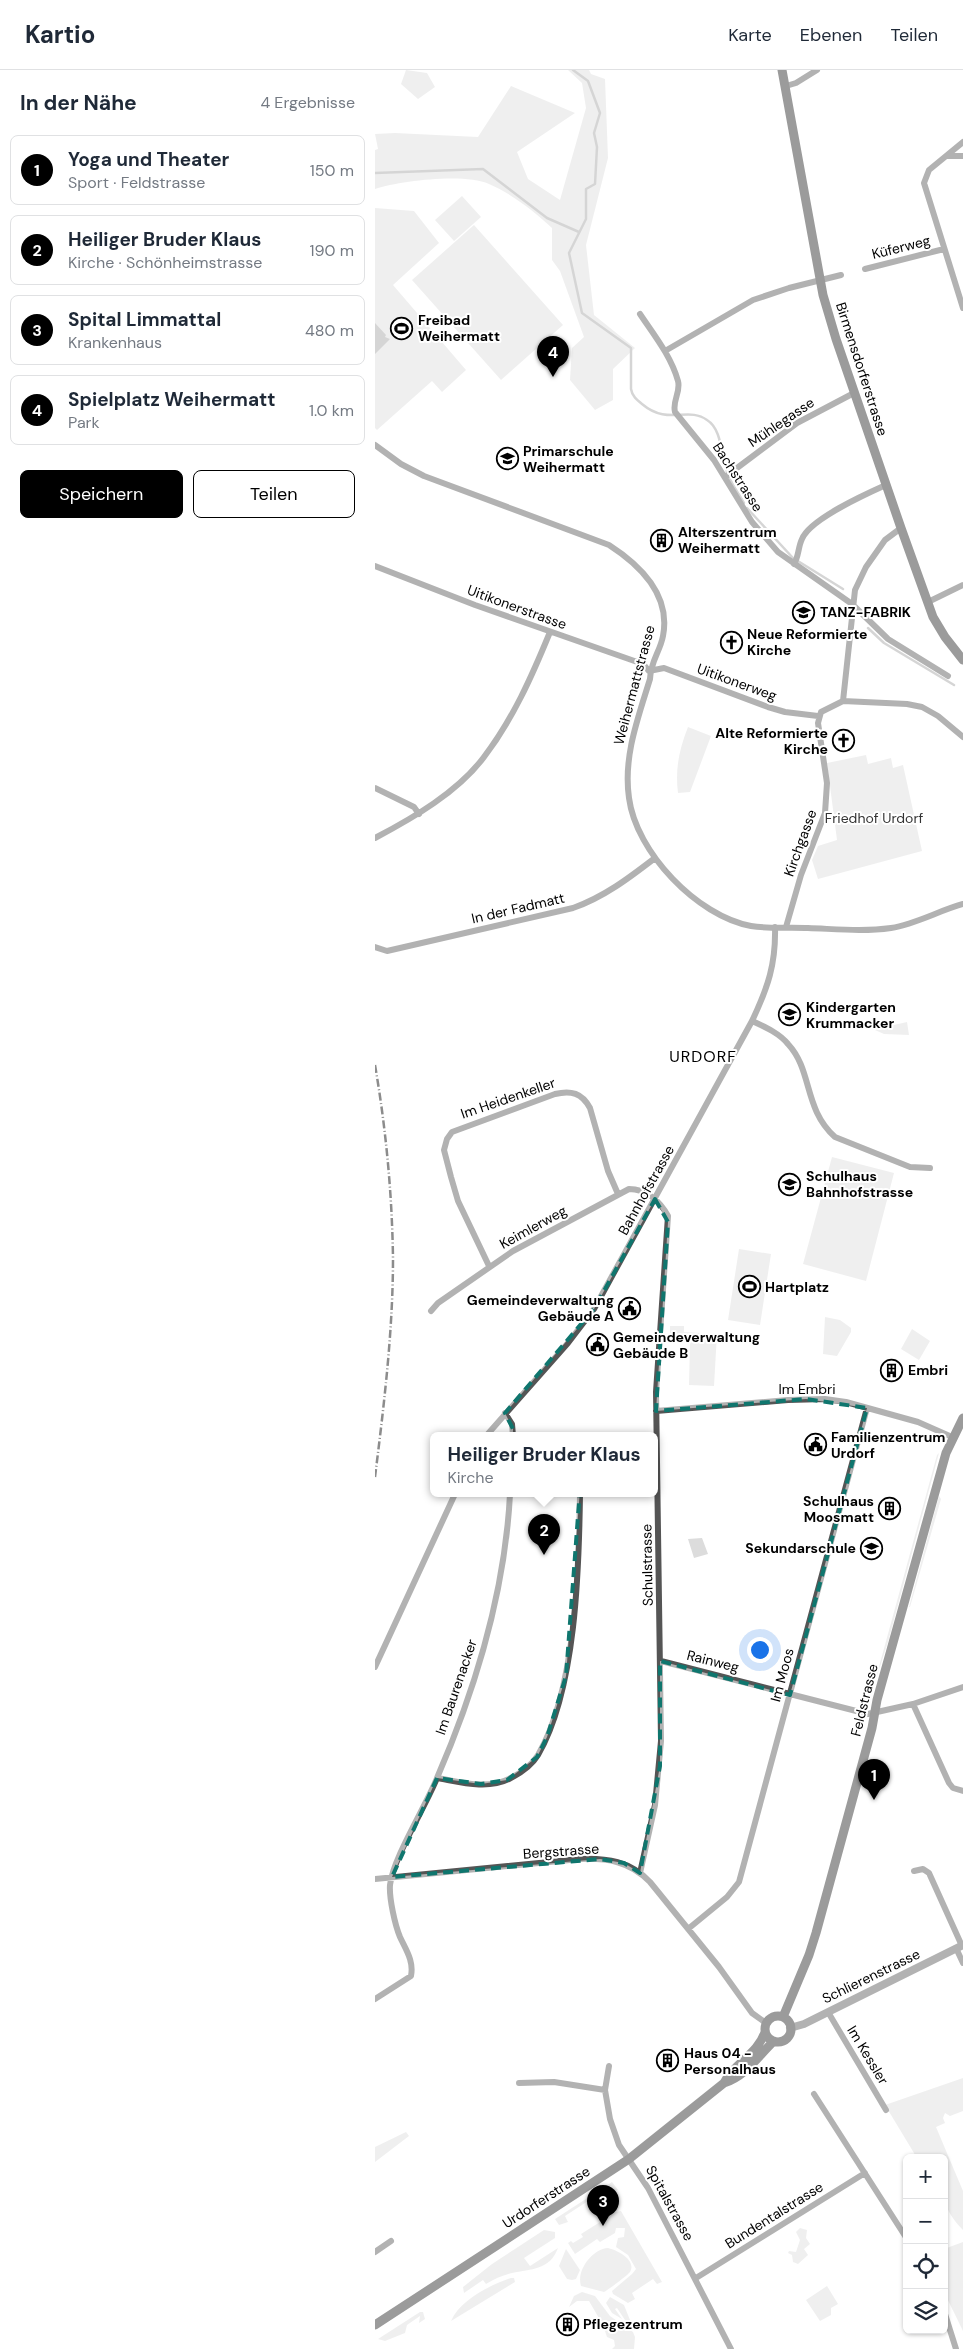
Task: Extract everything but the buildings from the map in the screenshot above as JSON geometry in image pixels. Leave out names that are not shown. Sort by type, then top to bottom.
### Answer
[{"type":"main road","name":"Birmensdorferstrasse","points":[[782,70],[821,281],[855,394],[928,602],[938,626],[963,660]]},
{"type":"main road","name":"Feldstrasse","points":[[783,2017],[803,1972],[816,1933],[952,1437],[963,1418]]},
{"type":"main road","points":[[775,2016],[783,2017],[790,2028],[785,2039],[774,2041],[768,2037],[766,2028],[775,2016]]},
{"type":"main road","name":"Urdorferstrasse","points":[[724,2083],[729,2074],[763,2039],[766,2028]]},
{"type":"main road","name":"Urdorferstrasse","points":[[375,2325],[629,2159],[724,2083],[733,2080],[750,2067],[774,2041]]},
{"type":"street","points":[[786,86],[796,83],[817,70]]},
{"type":"street","points":[[963,142],[929,170],[924,183],[963,308]]},
{"type":"street","points":[[948,156],[963,156]]},
{"type":"street","name":"Küferweg","points":[[865,269],[944,249]]},
{"type":"street","points":[[665,351],[753,300],[780,290],[841,275]]},
{"type":"street","name":"Bachstrasse","points":[[640,314],[665,351],[678,381],[679,390],[673,406],[675,412],[728,475],[752,522],[778,552],[795,562],[852,604],[888,639],[948,676]]},
{"type":"street","name":"Mühlegasse","points":[[728,475],[797,423],[855,394]]},
{"type":"street","name":"Weihermattstrasse","points":[[375,445],[423,476],[597,540],[629,558],[651,582],[664,617],[663,638],[649,670],[650,679],[629,755],[629,800],[641,836],[655,858],[683,889],[719,915],[751,926],[786,928]]},
{"type":"street","points":[[795,562],[802,538],[812,527],[850,501],[886,485]]},
{"type":"street","points":[[843,701],[853,621],[852,604],[860,578],[888,536],[901,528]]},
{"type":"street","name":"Uitikonerstrasse","points":[[375,566],[475,605],[643,664],[649,670]]},
{"type":"street","points":[[928,602],[963,585]]},
{"type":"street","points":[[375,838],[419,814],[444,795],[483,758],[519,702],[550,632]]},
{"type":"street","name":"Uitikonerweg","points":[[649,670],[664,668],[768,707],[785,712],[819,716]]},
{"type":"street","points":[[819,716],[829,707],[843,701],[891,702],[922,708],[938,716],[963,737]]},
{"type":"street","name":"Kirchgasse","points":[[786,928],[801,875],[825,813],[827,783],[818,724],[819,716]]},
{"type":"street","points":[[375,788],[414,807],[419,814]]},
{"type":"street","name":"In der Fadmatt","points":[[375,947],[387,951],[573,908],[589,902],[616,886],[655,858]]},
{"type":"street","points":[[786,928],[869,931],[893,928],[963,904]]},
{"type":"street","name":"Bahnhofstrasse","points":[[488,1432],[568,1343],[594,1309],[753,1020],[765,993],[774,962],[775,927]]},
{"type":"street","points":[[753,1020],[780,1036],[791,1047],[802,1067],[816,1113],[825,1128],[835,1137],[910,1168],[929,1168]]},
{"type":"street","name":"Im Heidenkeller","points":[[489,1266],[458,1201],[451,1177],[444,1150],[447,1139],[452,1132],[555,1094],[571,1091],[585,1099],[590,1108],[608,1171],[618,1194]]},
{"type":"street","name":"Keimlerweg","points":[[431,1311],[438,1303],[489,1266],[618,1194],[629,1189],[639,1189],[655,1199]]},
{"type":"street","name":"Schulstrasse","points":[[655,1199],[665,1211],[668,1222],[661,1296],[656,1432]]},
{"type":"street","name":"Im Embri","points":[[656,1411],[806,1399],[846,1402],[918,1422],[952,1437]]},
{"type":"street","name":"Im Moos","points":[[688,1929],[727,1897],[739,1882],[867,1408]]},
{"type":"street","points":[[505,1413],[512,1424],[513,1432]]},
{"type":"street","points":[[375,1667],[454,1497]]},
{"type":"street","name":"Im Baurenacker","points":[[392,1877],[437,1778],[466,1702],[488,1633],[501,1577],[509,1529],[511,1497]]},
{"type":"street","points":[[437,1778],[481,1784],[500,1782],[514,1777],[537,1757],[547,1737],[566,1676],[573,1616],[580,1497]]},
{"type":"street","name":"Schulstrasse","points":[[641,1873],[655,1805],[660,1766],[661,1661],[658,1497]]},
{"type":"street","name":"Rainweg","points":[[661,1661],[867,1714],[875,1713]]},
{"type":"street","points":[[875,1713],[913,1704],[963,1687]]},
{"type":"street","points":[[913,1704],[949,1783],[953,1788],[963,1791]]},
{"type":"street","name":"Bergstrasse","points":[[375,1879],[600,1859],[624,1863],[641,1873],[766,2028]]},
{"type":"street","points":[[914,1871],[923,1869],[929,1873],[960,1946],[963,1963]]},
{"type":"street","points":[[375,1999],[408,1979],[411,1976],[413,1966],[396,1923],[390,1886],[392,1877]]},
{"type":"street","name":"Schlierenstrasse","points":[[790,2028],[805,2024],[960,1946]]},
{"type":"street","name":"Im Kessler","points":[[828,2012],[886,2110]]},
{"type":"street","name":"Spitalstrasse","points":[[609,2066],[605,2090],[614,2132],[619,2145],[648,2188],[731,2349]]},
{"type":"street","points":[[519,2083],[554,2082],[605,2090]]},
{"type":"street","points":[[814,2094],[903,2233]]},
{"type":"street","name":"Bundentalstrasse","points":[[696,2278],[865,2173]]},
{"type":"street","points":[[375,2252],[391,2241]]},
{"type":"street","points":[[948,2324],[956,2349]]},
{"type":"highlighted area","points":[[655,1199],[668,1222],[656,1411],[806,1399],[867,1408],[790,1695],[660,1661],[660,1766],[640,1873],[624,1863],[600,1859],[392,1877],[437,1778],[481,1784],[507,1780],[537,1757],[547,1737],[566,1676],[580,1489],[570,1475],[512,1473],[513,1429],[505,1413],[594,1309]]},
{"type":"green space","points":[[406,70],[427,73],[435,87],[418,99],[401,84]]},
{"type":"green space","points":[[568,70],[589,70],[591,74],[605,79],[608,158],[586,245],[594,315],[635,348],[613,369],[613,400],[595,410],[570,380],[572,348],[584,337],[560,271],[552,260],[552,228],[514,198],[498,188],[478,181],[432,179],[400,183],[375,189],[375,150],[378,149],[375,134],[395,133],[478,137],[511,86],[575,113],[517,152],[528,179],[560,200],[586,108],[582,83]]},
{"type":"green space","points":[[462,196],[481,217],[454,241],[435,220]]},
{"type":"green space","name":"Freibad Weihermatt","points":[[375,208],[414,211],[439,243],[393,285],[466,370],[442,392],[432,381],[377,430],[375,428]]},
{"type":"green space","points":[[474,225],[563,325],[501,380],[412,280]]},
{"type":"green space","points":[[688,727],[711,736],[690,792],[678,793],[677,776],[679,760]]},
{"type":"green space","name":"Friedhof Urdorf","points":[[866,755],[868,764],[891,758],[893,768],[903,765],[922,851],[818,879],[812,860],[818,846],[837,840],[827,763]]},
{"type":"green space","points":[[907,1022],[909,1035],[884,1034],[875,1030],[874,1025],[885,1023],[885,1027]]},
{"type":"green space","points":[[832,1157],[894,1173],[866,1281],[803,1264]]},
{"type":"green space","name":"Hartplatz","points":[[739,1249],[771,1254],[760,1325],[728,1320]]},
{"type":"green space","points":[[825,1317],[840,1320],[851,1328],[851,1332],[837,1356],[823,1354]]},
{"type":"green space","points":[[670,1326],[684,1326],[684,1332],[717,1334],[714,1386],[689,1385],[690,1343],[670,1341]]},
{"type":"green space","points":[[912,1329],[930,1341],[919,1360],[901,1349]]},
{"type":"green space","points":[[939,1453],[888,1642],[874,1685],[937,1455]]},
{"type":"green space","points":[[939,1496],[941,1499],[909,1607]]},
{"type":"green space","points":[[702,1538],[708,1554],[694,1558],[688,1539]]},
{"type":"green space","points":[[963,2078],[963,2111],[950,2116],[945,2113],[943,2118],[945,2123],[936,2127],[947,2154],[915,2154],[885,2105]]},
{"type":"green space","points":[[406,2132],[409,2136],[375,2162],[375,2147]]},
{"type":"green space","points":[[948,2155],[963,2191],[963,2230],[949,2212]]},
{"type":"green space","points":[[612,2182],[618,2190],[616,2191],[611,2186],[565,2216],[568,2222],[559,2225],[555,2219]]},
{"type":"green space","points":[[621,2211],[662,2282],[657,2284],[653,2279],[632,2293],[635,2299],[628,2303],[613,2294],[612,2291],[636,2269],[628,2255],[616,2247],[618,2238],[624,2237],[625,2228],[616,2228],[615,2233],[600,2242],[597,2239],[575,2254],[568,2243],[571,2241],[573,2243],[583,2237],[581,2234],[616,2212]]},
{"type":"green space","points":[[800,2228],[807,2230],[806,2238],[810,2244],[804,2249],[808,2255],[798,2264],[793,2262],[792,2255],[788,2253],[789,2251],[796,2252],[800,2240],[796,2232]]},
{"type":"green space","points":[[544,2230],[555,2232],[555,2238],[524,2258],[530,2266],[558,2248],[555,2255],[545,2265],[505,2275],[486,2284],[483,2280],[464,2293],[463,2287],[492,2264]]},
{"type":"green space","points":[[963,2242],[963,2331],[948,2300],[948,2248]]},
{"type":"green space","points":[[608,2248],[625,2256],[631,2263],[630,2272],[604,2292],[581,2286],[581,2274],[587,2262],[596,2252]]},
{"type":"green space","points":[[566,2249],[580,2270],[576,2279],[567,2279],[559,2266]]},
{"type":"green space","points":[[514,2278],[515,2282],[451,2321],[461,2306],[476,2294]]},
{"type":"green space","points":[[827,2286],[838,2304],[831,2308],[831,2315],[820,2321],[806,2300]]},
{"type":"green space","points":[[582,2292],[595,2296],[610,2316],[633,2332],[635,2337],[634,2349],[612,2349],[615,2346],[614,2340],[607,2337],[603,2325],[589,2301],[577,2301],[569,2307],[574,2296]]},
{"type":"green space","points":[[610,2297],[624,2305],[630,2320],[625,2320],[617,2308],[615,2309],[622,2319],[612,2313],[606,2303]]},
{"type":"green space","points":[[420,2312],[423,2312],[425,2319],[419,2323],[420,2316],[407,2325],[405,2333],[385,2341],[378,2339]]},
{"type":"shaded area","points":[[375,323],[386,335],[385,337],[390,339],[375,354]]},
{"type":"waterway","points":[[573,70],[588,81],[600,113],[594,133],[597,147],[595,184],[586,189],[586,219],[569,253],[582,313],[631,348],[631,389],[638,401],[660,414],[700,416],[712,424],[716,429],[727,473],[744,503]]},
{"type":"waterway","points":[[375,173],[483,169],[547,218],[579,232]]},
{"type":"waterway","points":[[747,508],[793,558],[843,589]]},
{"type":"waterway","points":[[868,628],[884,643],[954,685]]},
{"type":"railway","points":[[375,1065],[388,1161],[393,1258],[390,1340],[375,1477]]},
{"type":"place","name":"Freibad Weihermatt","points":[[402,328]]},
{"type":"place","name":"Spielplatz Weihermatt","points":[[553,377]]},
{"type":"place","name":"Primarschule Weihermatt","points":[[507,459]]},
{"type":"place","name":"Alterszentrum Weihermatt","points":[[662,540]]},
{"type":"place","name":"TANZ-FABRIK","points":[[804,612]]},
{"type":"place","name":"Neue Reformierte Kirche","points":[[731,642]]},
{"type":"place","name":"Alte Reformierte Kirche","points":[[844,741]]},
{"type":"place","name":"Kindergarten Krummacker","points":[[790,1015]]},
{"type":"place","name":"Schulhaus Bahnhofstrasse","points":[[790,1184]]},
{"type":"place","name":"Hartplatz","points":[[749,1287]]},
{"type":"place","name":"Gemeindeverwaltung Gebäude A","points":[[630,1308]]},
{"type":"place","name":"Gemeindeverwaltung Gebäude B","points":[[597,1345]]},
{"type":"place","name":"Embri","points":[[892,1370]]},
{"type":"place","name":"Familienzentrum Urdorf","points":[[815,1445]]},
{"type":"place","name":"Schulhaus Moosmatt","points":[[890,1509]]},
{"type":"place","name":"Sekundarschule","points":[[872,1548]]},
{"type":"place","name":"Heiliger Bruder Klaus","points":[[544,1555]]},
{"type":"place","name":"Yoga und Theater","points":[[874,1800]]},
{"type":"place","name":"Haus 04 - Personalhaus","points":[[668,2061]]},
{"type":"place","name":"Spital Limmattal","points":[[603,2226]]},
{"type":"place","name":"Pflegezentrum","points":[[567,2324]]},
{"type":"district","name":"URDORF","points":[[703,1056]]}]
